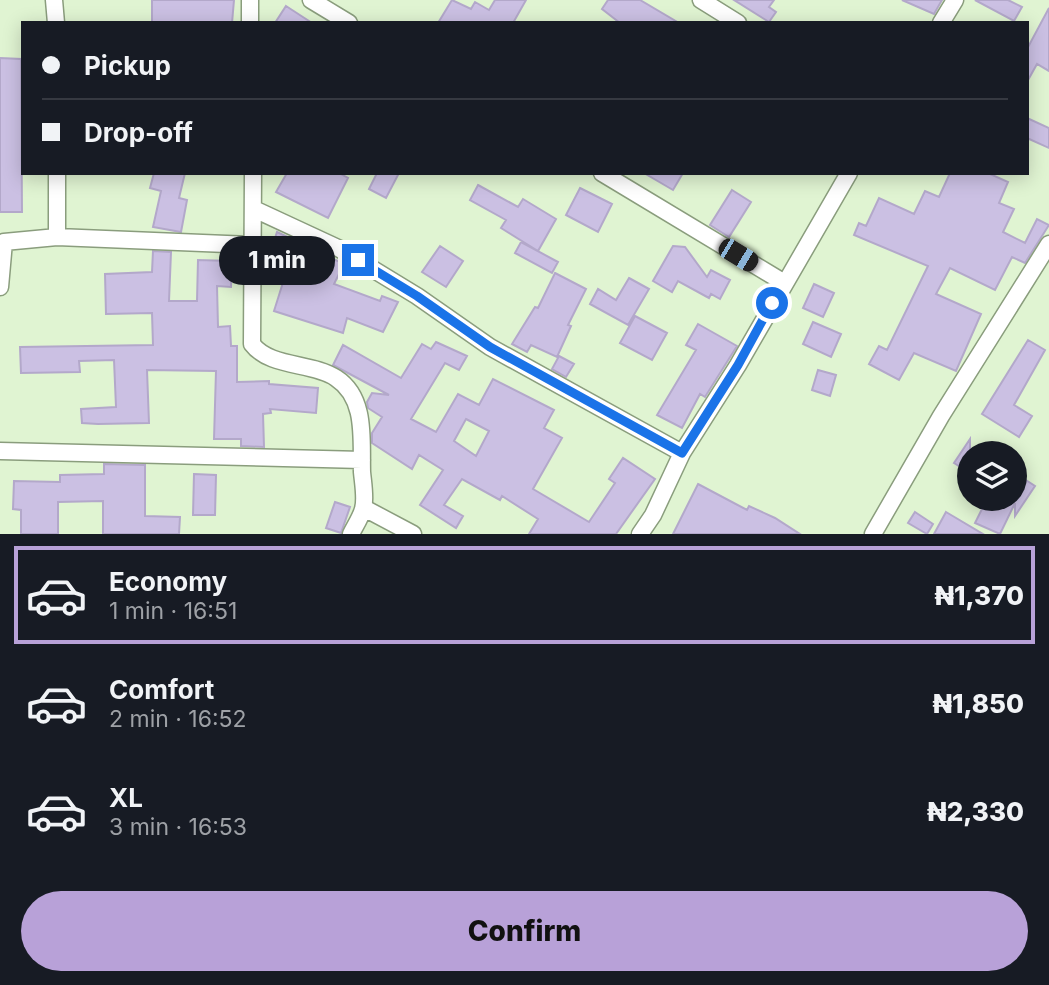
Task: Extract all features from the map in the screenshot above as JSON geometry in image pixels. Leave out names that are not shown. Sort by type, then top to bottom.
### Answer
[{"type":"street","points":[[54,0],[56,21]]},
{"type":"street","points":[[250,0],[250,21]]},
{"type":"street","points":[[311,0],[346,21]]},
{"type":"street","points":[[701,0],[735,21]]},
{"type":"street","points":[[942,21],[955,0]]},
{"type":"street","points":[[57,175],[57,237]]},
{"type":"street","points":[[253,175],[252,345],[265,354],[311,368],[343,384],[352,394],[363,428],[364,508],[351,534]]},
{"type":"street","points":[[605,175],[783,282]]},
{"type":"street","points":[[640,534],[653,515],[682,453],[738,365],[783,282],[848,175]]},
{"type":"street","points":[[254,209],[338,248],[417,296],[490,347],[682,453]]},
{"type":"street","points":[[0,287],[4,242],[57,237],[251,245]]},
{"type":"street","points":[[873,534],[941,416],[1049,244]]},
{"type":"street","points":[[0,451],[362,460]]},
{"type":"street","points":[[364,508],[413,534]]},
{"type":"building","points":[[152,0],[234,0],[232,21],[152,21]]},
{"type":"building","points":[[452,0],[471,9],[475,2],[489,10],[495,0],[526,0],[514,21],[439,21]]},
{"type":"building","points":[[608,0],[640,0],[676,21],[617,21],[602,9]]},
{"type":"building","points":[[734,0],[774,0],[769,7],[776,12],[767,21]]},
{"type":"building","points":[[902,0],[942,0],[934,14]]},
{"type":"building","points":[[975,0],[1008,0],[1022,7],[1014,21]]},
{"type":"building","points":[[286,6],[309,21],[276,21]]},
{"type":"building","points":[[1049,8],[1049,71],[1037,64],[1029,78],[1029,45]]},
{"type":"building","points":[[0,58],[21,59],[22,212],[0,212]]},
{"type":"building","points":[[1029,119],[1049,128],[1049,148],[1029,139]]},
{"type":"building","points":[[153,175],[185,175],[179,198],[187,200],[181,232],[153,227],[161,191],[150,188]]},
{"type":"building","points":[[286,175],[343,175],[348,178],[328,218],[276,192]]},
{"type":"building","points":[[376,175],[398,175],[386,198],[369,189]]},
{"type":"building","points":[[647,175],[682,175],[673,190]]},
{"type":"building","points":[[949,175],[992,175],[1008,182],[999,203],[1014,209],[1003,232],[1025,243],[1037,219],[1049,225],[1025,263],[1012,257],[995,290],[950,268],[936,294],[981,314],[956,371],[914,353],[899,380],[869,364],[879,346],[887,350],[928,266],[854,235],[859,223],[866,226],[879,198],[914,214],[925,191],[939,197]]},
{"type":"building","points":[[478,185],[518,207],[523,199],[556,219],[538,251],[501,228],[506,220],[470,200]]},
{"type":"building","points":[[580,188],[612,204],[598,232],[566,215]]},
{"type":"building","points":[[732,190],[751,202],[729,237],[710,225]]},
{"type":"building","points":[[277,232],[344,264],[334,284],[380,301],[382,296],[398,302],[383,332],[347,318],[343,333],[274,311],[291,257],[271,251]]},
{"type":"building","points":[[521,242],[558,262],[552,273],[515,253]]},
{"type":"building","points":[[440,246],[463,261],[446,287],[422,272]]},
{"type":"building","points":[[673,246],[685,247],[707,277],[711,270],[730,280],[720,299],[711,294],[709,298],[678,281],[672,292],[653,281]]},
{"type":"building","points":[[153,251],[171,252],[169,301],[197,301],[198,260],[232,261],[231,287],[217,286],[218,327],[230,326],[231,346],[237,346],[237,382],[269,381],[269,384],[318,388],[316,413],[270,409],[271,413],[263,414],[264,447],[241,446],[241,439],[214,439],[216,371],[147,370],[149,423],[98,424],[82,423],[81,409],[116,407],[114,360],[79,361],[80,372],[21,373],[20,347],[153,345],[152,313],[106,314],[105,274],[152,272]]},
{"type":"building","points":[[555,273],[586,289],[568,325],[571,326],[557,357],[531,345],[527,352],[512,344],[535,307],[538,308]]},
{"type":"building","points":[[629,278],[649,289],[628,325],[590,304],[598,289],[616,300]]},
{"type":"building","points":[[814,284],[834,293],[823,317],[803,308]]},
{"type":"building","points":[[635,316],[667,333],[652,360],[620,343]]},
{"type":"building","points":[[813,322],[841,334],[831,357],[803,344]]},
{"type":"building","points":[[698,324],[737,346],[705,397],[700,394],[682,428],[657,415],[696,350],[686,345]]},
{"type":"building","points":[[1028,340],[1045,350],[1014,405],[1032,416],[1019,437],[982,414]]},
{"type":"building","points":[[436,342],[467,356],[459,370],[445,363],[411,419],[436,432],[458,394],[479,405],[493,379],[554,410],[544,428],[562,438],[533,489],[589,522],[615,483],[609,479],[623,458],[655,479],[616,534],[529,534],[538,519],[502,496],[500,500],[462,479],[444,505],[463,516],[456,528],[420,505],[443,470],[419,455],[412,469],[372,443],[372,433],[382,417],[368,408],[367,402],[372,393],[389,395],[333,365],[343,345],[401,378],[422,344],[431,349]],"holes":[[[466,419],[489,431],[476,456],[454,441]]]},
{"type":"building","points":[[559,356],[574,364],[566,377],[552,369]]},
{"type":"building","points":[[818,370],[836,375],[830,396],[812,390]]},
{"type":"building","points":[[104,464],[145,465],[145,516],[180,517],[179,534],[103,534],[103,501],[58,502],[58,534],[21,534],[21,510],[13,509],[14,481],[60,482],[60,475],[104,474]]},
{"type":"building","points":[[194,474],[216,475],[215,515],[193,515]]},
{"type":"building","points":[[1027,481],[1035,486],[1027,498]]},
{"type":"building","points":[[698,484],[747,510],[749,506],[775,518],[800,534],[673,534]]},
{"type":"building","points":[[335,502],[350,507],[341,533],[326,528]]},
{"type":"building","points":[[981,511],[1011,511],[1000,534],[975,523]]},
{"type":"building","points":[[915,512],[933,524],[927,534],[908,523]]},
{"type":"building","points":[[946,512],[983,534],[934,534]]},
{"type":"route","points":[[358,260],[417,296],[490,347],[682,453],[738,365],[772,303]]}]
